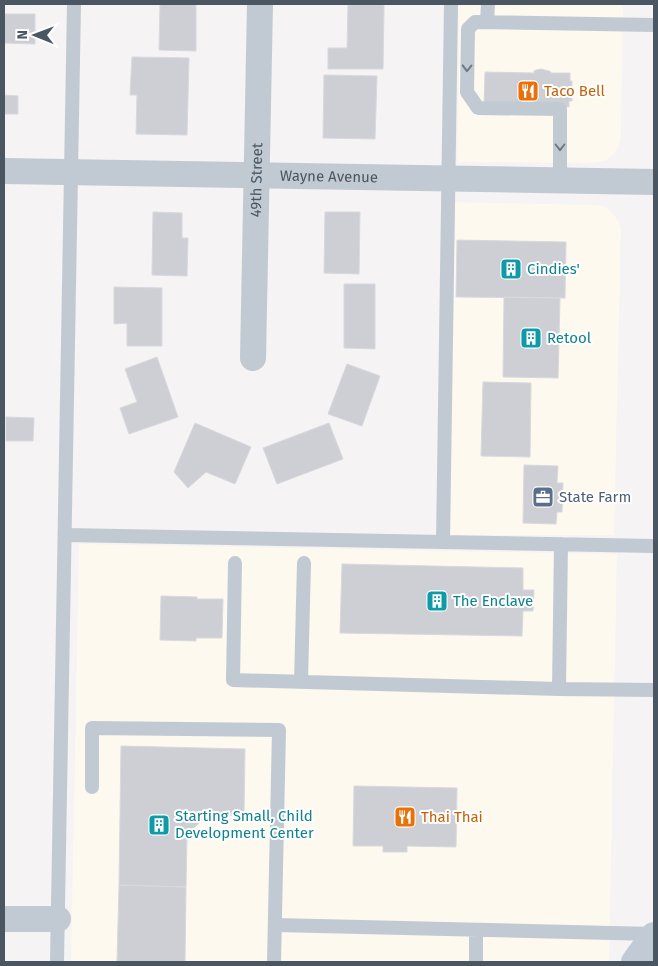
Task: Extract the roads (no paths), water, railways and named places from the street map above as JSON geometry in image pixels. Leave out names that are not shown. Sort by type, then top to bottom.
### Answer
[{"type":"main road","points":[[635,962],[654,935]]},
{"type":"street","name":"49th Street","points":[[253,358],[260,4]]},
{"type":"street","name":"Wayne Avenue","points":[[4,171],[654,182]]},
{"type":"street","points":[[4,919],[58,919]]},
{"type":"lane","points":[[57,962],[74,4]]},
{"type":"lane","points":[[443,542],[451,4]]},
{"type":"lane","points":[[481,22],[488,4]]},
{"type":"lane","points":[[560,181],[560,109],[478,108],[467,92],[468,29],[481,22],[654,25]]},
{"type":"lane","points":[[64,535],[654,546]]},
{"type":"lane","points":[[559,688],[561,544]]},
{"type":"lane","points":[[235,563],[233,680],[654,690]]},
{"type":"lane","points":[[301,682],[304,563]]},
{"type":"lane","points":[[92,787],[92,728],[279,730],[274,962]]},
{"type":"lane","points":[[275,925],[654,935]]},
{"type":"lane","points":[[476,930],[476,962]]},
{"type":"place","name":"Taco Bell","points":[[528,91]]},
{"type":"place","name":"Cindies'","points":[[511,269]]},
{"type":"place","name":"Retool","points":[[531,338]]},
{"type":"place","name":"State Farm","points":[[543,497]]},
{"type":"place","name":"The Enclave","points":[[437,601]]},
{"type":"place","name":"Thai Thai","points":[[405,817]]},
{"type":"place","name":"Starting Small, Child Development Center","points":[[159,825]]}]
